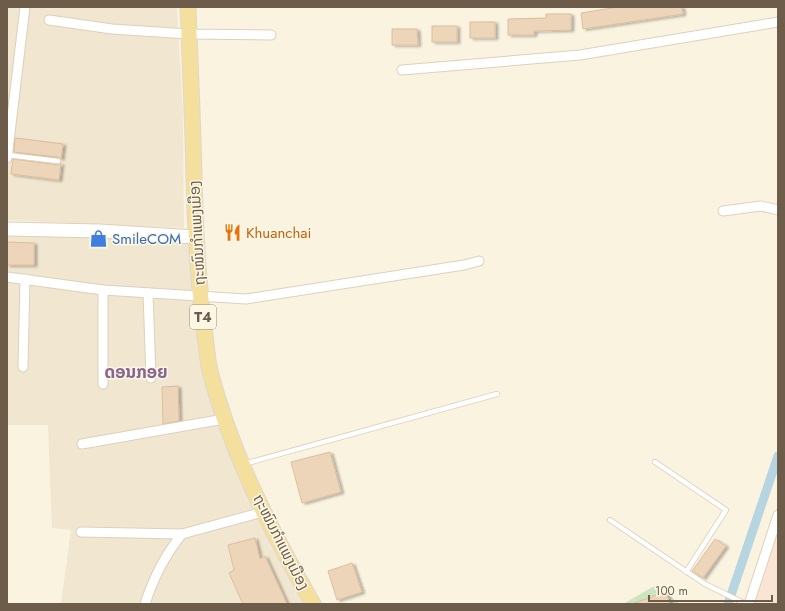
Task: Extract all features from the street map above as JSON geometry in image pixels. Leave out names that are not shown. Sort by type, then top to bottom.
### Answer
[{"type":"main road","name":"ຖະໜົນກຳແພງເມືອງ","points":[[188,7],[196,237],[200,296],[210,369],[224,419],[263,512],[293,570],[313,604]]},
{"type":"street","points":[[7,156],[10,96],[25,7]]},
{"type":"street","points":[[49,20],[112,29],[189,34],[271,35]]},
{"type":"street","points":[[402,70],[587,54],[778,22]]},
{"type":"street","points":[[723,211],[761,206],[778,210]]},
{"type":"street","points":[[7,229],[99,231],[196,237]]},
{"type":"street","points":[[7,277],[103,290],[246,299],[479,261]]},
{"type":"street","points":[[23,367],[25,279]]},
{"type":"street","points":[[103,290],[103,384]]},
{"type":"street","points":[[148,293],[151,378]]},
{"type":"street","points":[[82,444],[224,419]]},
{"type":"street","points":[[81,532],[182,534],[263,512]]},
{"type":"street","points":[[749,604],[778,515]]},
{"type":"street","points":[[145,604],[159,569],[171,547],[182,534]]},
{"type":"lane","points":[[7,156],[58,161]]},
{"type":"lane","points":[[243,464],[497,394]]},
{"type":"lane","points":[[655,462],[726,510],[686,572]]},
{"type":"lane","points":[[610,520],[705,584],[746,604]]},
{"type":"shaded area","points":[[7,7],[177,7],[183,114],[184,228],[7,220]]},
{"type":"shaded area","points":[[7,229],[195,237],[224,419],[313,604],[61,604],[71,530],[52,528],[48,425],[7,425]]},
{"type":"shaded area","points":[[778,525],[778,604],[753,604]]},
{"type":"green space","points":[[656,585],[680,604],[623,604]]},
{"type":"building","points":[[618,7],[682,7],[683,14],[583,29],[581,13]]},
{"type":"building","points":[[546,14],[571,14],[571,30],[534,31],[534,35],[508,35],[508,19],[546,18]]},
{"type":"building","points":[[470,22],[495,22],[495,38],[470,38]]},
{"type":"building","points":[[432,26],[457,26],[457,42],[432,42]]},
{"type":"building","points":[[392,29],[417,29],[418,45],[392,45]]},
{"type":"building","points":[[15,138],[63,144],[61,159],[58,157],[14,152]]},
{"type":"building","points":[[13,159],[58,165],[61,163],[59,180],[11,174]]},
{"type":"building","points":[[7,242],[34,243],[34,265],[7,265]]},
{"type":"building","points":[[178,386],[179,421],[163,424],[162,387]]},
{"type":"building","points":[[330,452],[341,492],[302,503],[291,462]]},
{"type":"building","points":[[255,538],[260,559],[265,556],[287,604],[243,604],[229,573],[234,570],[228,545]]},
{"type":"building","points":[[715,539],[726,546],[703,578],[692,571]]},
{"type":"building","points":[[352,563],[362,592],[337,600],[328,571]]},
{"type":"building","points":[[666,592],[670,604],[634,603]]},
{"type":"waterway","points":[[728,604],[778,456]]},
{"type":"place","name":"Khuanchai","points":[[233,233]]},
{"type":"place","name":"SmileCOM","points":[[99,239]]},
{"type":"district","name":"ດອນກອຍ","points":[[136,372]]}]
